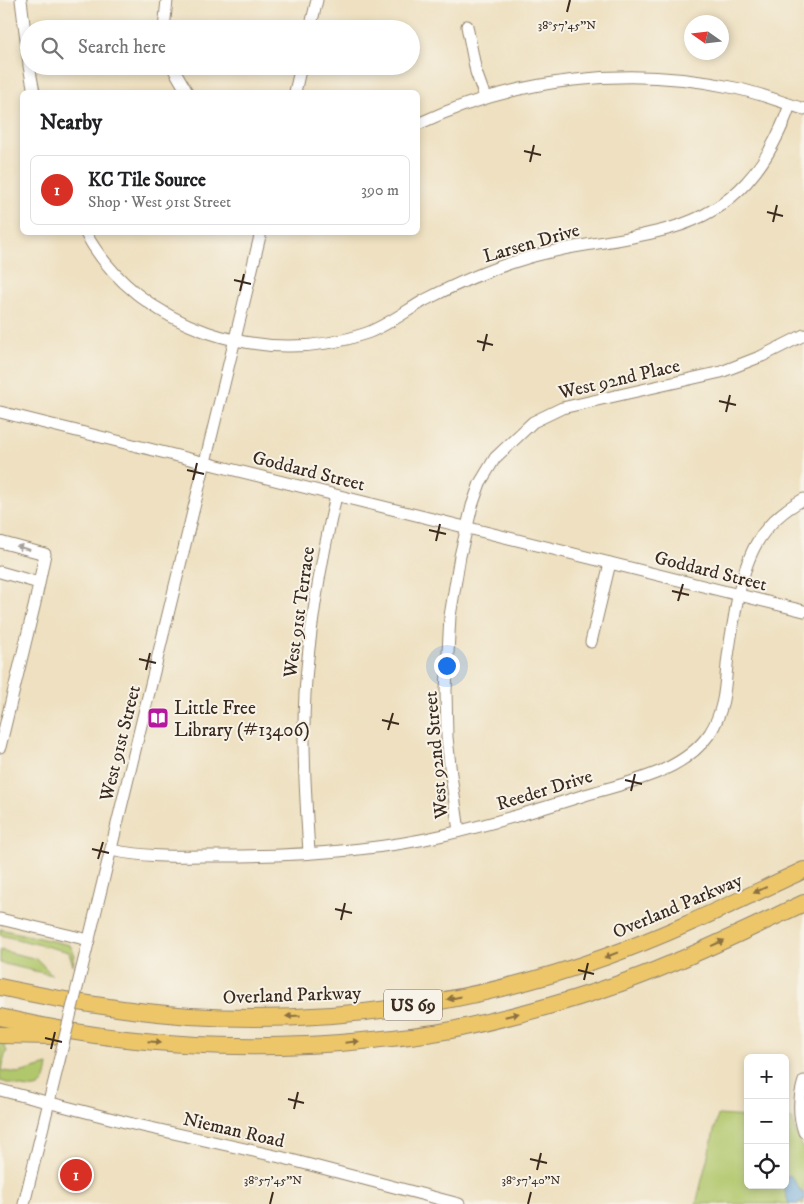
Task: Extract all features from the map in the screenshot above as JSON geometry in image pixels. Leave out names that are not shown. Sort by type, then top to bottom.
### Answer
[{"type":"highway","name":"Overland Parkway","points":[[0,987],[94,1006],[190,1016],[288,1017],[337,1014],[413,1005],[482,992],[605,958],[804,870]]},
{"type":"highway","name":"US 69","points":[[0,1017],[50,1029],[107,1038],[223,1047],[345,1043],[454,1030],[617,984],[674,963],[804,903]]},
{"type":"highway","points":[[0,1035],[107,1038]]},
{"type":"street","points":[[21,0],[23,20]]},
{"type":"street","points":[[165,20],[167,0]]},
{"type":"street","points":[[312,20],[318,0]]},
{"type":"street","points":[[467,26],[476,72],[486,98]]},
{"type":"street","points":[[31,75],[34,90]]},
{"type":"street","points":[[176,75],[186,90]]},
{"type":"street","points":[[295,90],[299,75]]},
{"type":"street","points":[[420,123],[486,98],[522,88],[599,77],[650,77],[726,86],[770,97],[804,109]]},
{"type":"street","name":"Larsen Drive","points":[[87,235],[106,265],[139,296],[160,311],[192,326],[253,344],[305,346],[347,340],[370,332],[430,298],[467,280],[518,260],[557,250],[649,234],[689,222],[724,202],[746,184],[772,149],[790,105]]},
{"type":"street","name":"West 91st Street","points":[[24,1204],[260,235]]},
{"type":"street","name":"West 92nd Place","points":[[467,527],[480,483],[495,458],[523,430],[542,416],[586,401],[722,372],[762,356],[804,335]]},
{"type":"street","name":"Goddard Street","points":[[0,412],[804,611]]},
{"type":"street","name":"West 91st Terrace","points":[[310,853],[304,756],[305,695],[309,643],[317,589],[336,496]]},
{"type":"street","name":"Reeder Drive","points":[[111,850],[132,854],[162,856],[292,855],[376,847],[414,841],[512,818],[673,766],[689,755],[710,734],[719,717],[724,700],[730,644],[739,595],[748,560],[758,539],[772,522],[787,509],[804,499]]},
{"type":"street","name":"West 92nd Street","points":[[460,831],[451,775],[447,674],[450,616],[456,573],[467,527]]},
{"type":"street","points":[[0,542],[45,554],[36,603],[3,717],[0,747]]},
{"type":"street","points":[[591,642],[610,563]]},
{"type":"street","points":[[0,572],[39,583]]},
{"type":"street","points":[[0,919],[89,940]]},
{"type":"street","points":[[804,1082],[800,1094],[799,1110],[804,1132]]},
{"type":"street","name":"Nieman Road","points":[[0,1090],[132,1124],[290,1160],[459,1204]]},
{"type":"green space","points":[[0,929],[70,945],[75,955],[73,965],[69,952],[0,935]]},
{"type":"green space","points":[[0,950],[37,959],[52,975],[0,963]]},
{"type":"green space","points":[[0,1043],[6,1044],[5,1048],[7,1051],[2,1071],[19,1073],[48,1065],[45,1078],[39,1087],[28,1088],[0,1081]]},
{"type":"green space","points":[[718,1115],[744,1117],[744,1189],[789,1189],[789,1119],[792,1119],[804,1152],[804,1204],[696,1204]]},
{"type":"water","points":[[789,1175],[804,1195],[804,1200],[797,1204],[789,1204],[784,1189],[789,1189]]},
{"type":"place","name":"Little Free Library (#13406)","points":[[158,718]]},
{"type":"place","name":"KC Tile Source","points":[[76,1175]]}]
